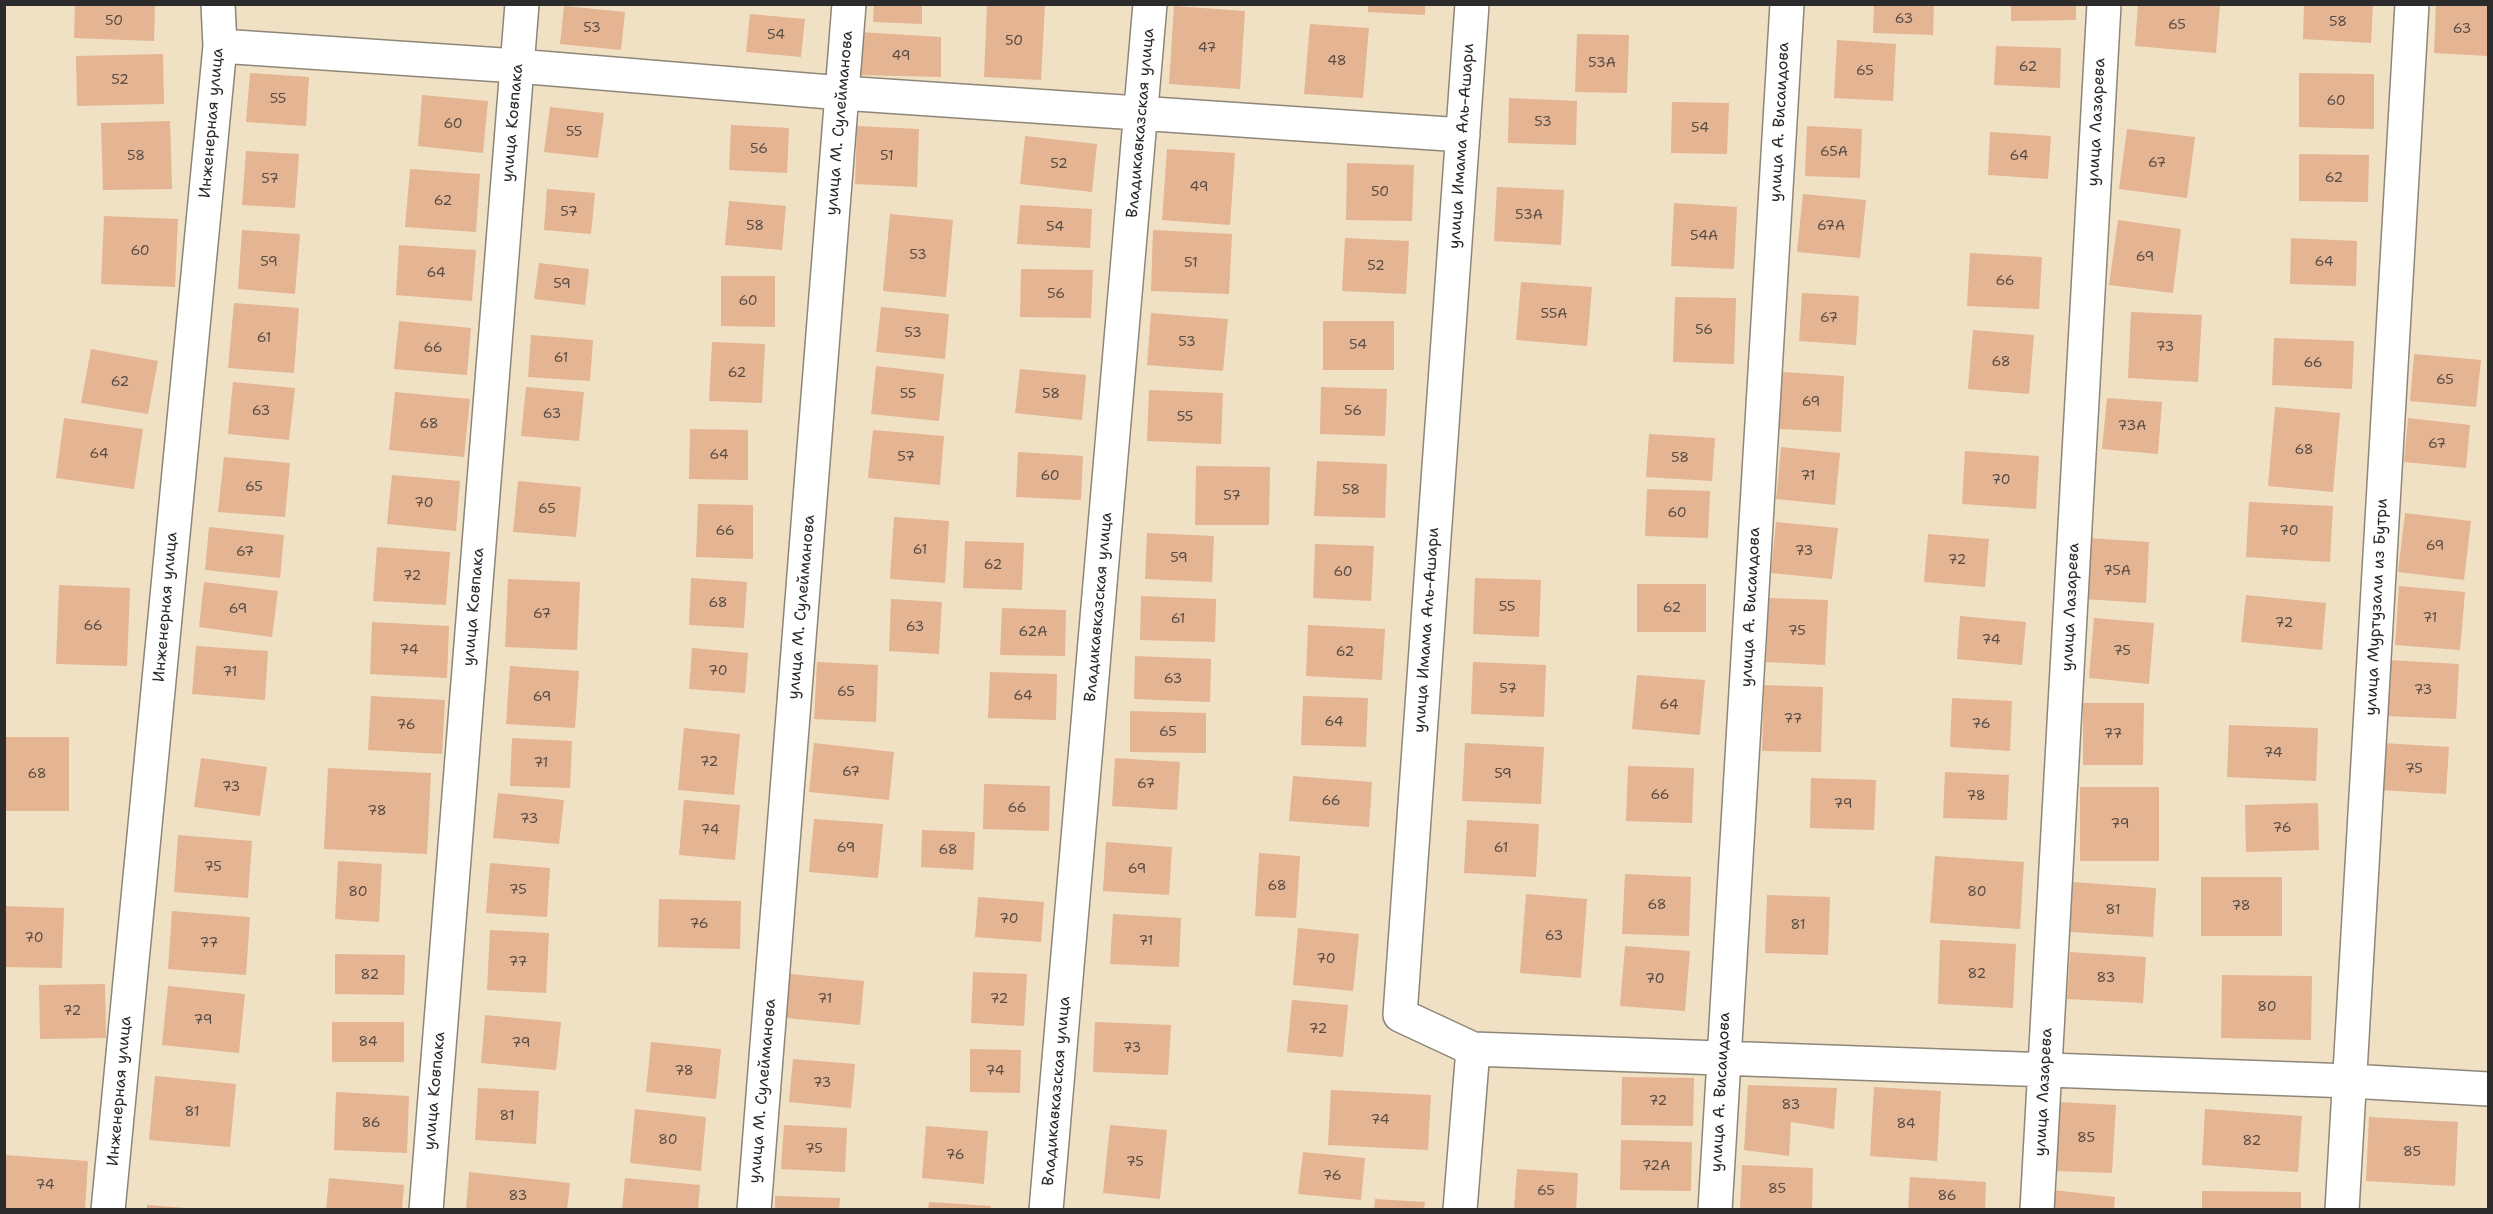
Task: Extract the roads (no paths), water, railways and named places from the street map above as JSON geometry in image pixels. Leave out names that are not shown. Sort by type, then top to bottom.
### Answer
[{"type":"street","name":"Инженерная улица","points":[[108,1209],[220,46],[218,4]]},
{"type":"street","name":"улица Ковпака","points":[[426,1209],[522,4]]},
{"type":"street","name":"улица М. Сулейманова","points":[[754,1209],[849,4]]},
{"type":"street","name":"Владикавказская улица","points":[[1046,1209],[1150,4]]},
{"type":"street","name":"улица Имама Аль-Ашари","points":[[1472,4],[1400,1015],[1473,1049]]},
{"type":"street","name":"улица А. Висаидова","points":[[1714,1209],[1787,4]]},
{"type":"street","name":"улица Лазарева","points":[[2037,1209],[2104,4]]},
{"type":"street","name":"улица Муртузали из Бутри","points":[[2342,1209],[2412,4]]},
{"type":"street","points":[[220,46],[517,66],[842,93],[1463,135]]},
{"type":"street","points":[[1460,1209],[1473,1049],[2350,1081],[2488,1089]]}]
